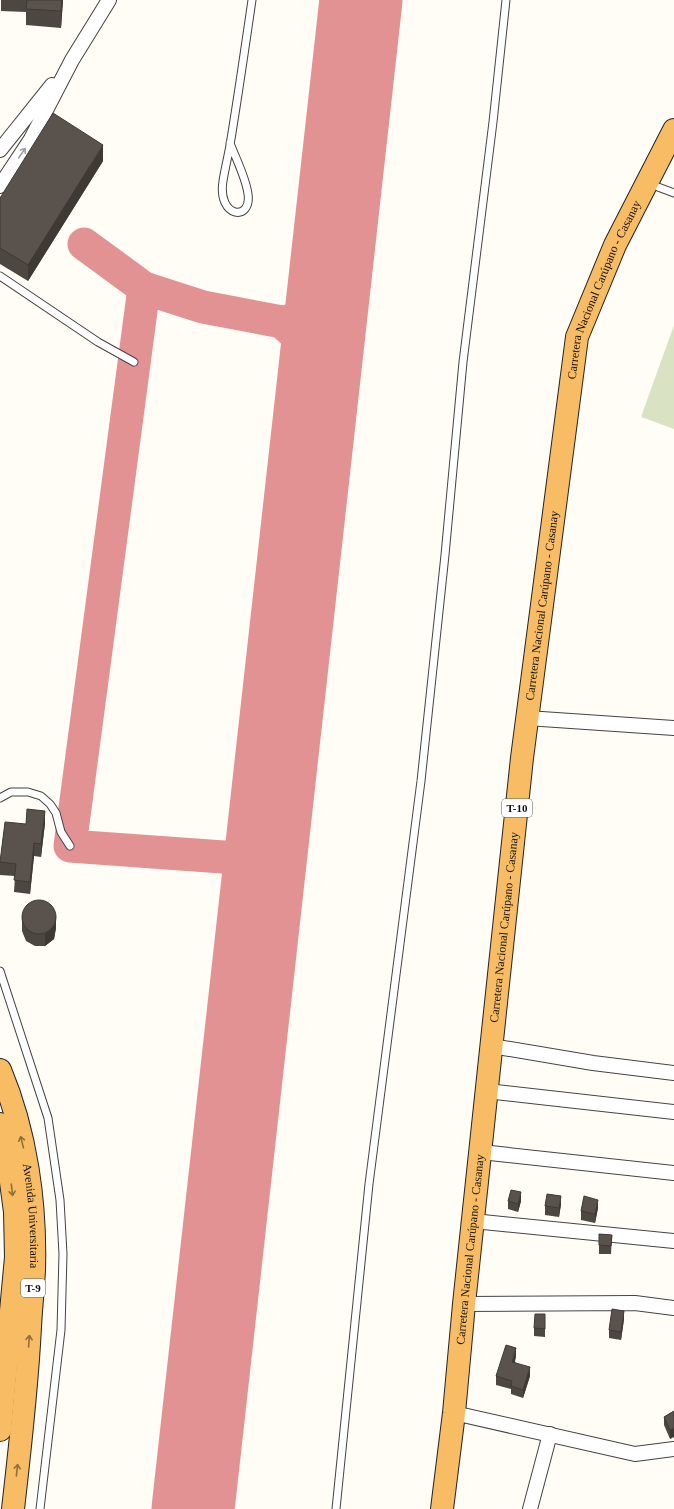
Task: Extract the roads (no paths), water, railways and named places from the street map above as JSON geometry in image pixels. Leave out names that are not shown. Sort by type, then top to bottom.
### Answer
[{"type":"highway","name":"Carretera Nacional Carúpano - Casanay","points":[[442,1509],[454,1413],[464,1304],[527,718],[577,337],[615,245],[674,130]]},
{"type":"highway","name":"Avenida Universitaria","points":[[0,1070],[10,1094],[25,1156],[33,1214],[34,1269],[28,1359],[13,1509]]},
{"type":"highway","name":"Avenida Universitaria","points":[[0,1124],[7,1152],[15,1212],[16,1257],[0,1430]]},
{"type":"street","points":[[0,186],[31,139],[72,60],[109,0]]},
{"type":"street","points":[[0,150],[72,60]]},
{"type":"street","points":[[527,718],[674,728]]},
{"type":"street","points":[[492,1046],[593,1063],[674,1073]]},
{"type":"street","points":[[487,1091],[674,1112]]},
{"type":"street","points":[[481,1152],[674,1173]]},
{"type":"street","points":[[473,1221],[674,1241]]},
{"type":"street","points":[[464,1304],[635,1303],[674,1308]]},
{"type":"street","points":[[454,1413],[635,1454],[674,1449]]},
{"type":"street","points":[[530,1509],[550,1434]]},
{"type":"lane","points":[[230,143],[247,185],[249,196],[248,204],[242,212],[237,213],[231,212],[226,205],[222,186],[252,0]]},
{"type":"lane","points":[[336,1509],[369,1184],[421,781],[445,556],[463,362],[492,130],[506,0]]},
{"type":"lane","points":[[646,183],[674,193]]},
{"type":"lane","points":[[1,280],[98,342],[134,362]]},
{"type":"lane","points":[[0,798],[11,792],[28,792],[41,796],[50,804],[56,813],[61,832],[70,846]]},
{"type":"lane","points":[[0,971],[48,1118],[60,1200],[63,1254],[61,1330],[40,1509]]}]
